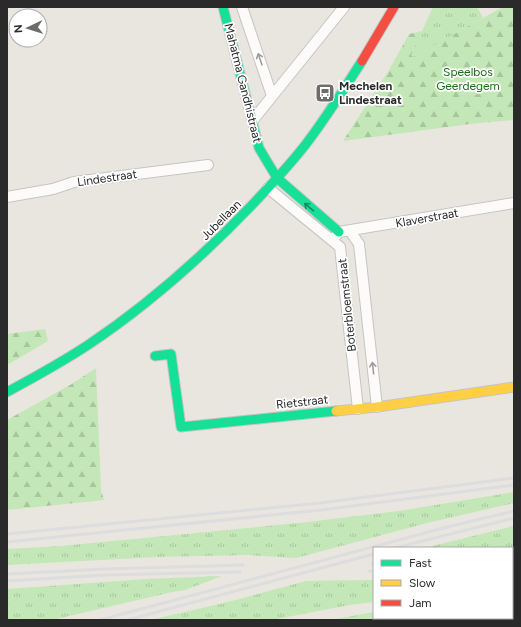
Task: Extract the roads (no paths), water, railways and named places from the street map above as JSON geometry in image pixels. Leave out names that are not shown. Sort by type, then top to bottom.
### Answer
[{"type":"street","name":"Mahatma Gandhistraat","points":[[223,7],[259,148],[277,178]]},
{"type":"street","name":"Mahatma Gandhistraat","points":[[242,7],[272,96]]},
{"type":"street","points":[[253,120],[344,7]]},
{"type":"street","name":"Jubellaan","points":[[7,392],[105,334],[170,284],[204,254],[238,220],[300,153],[352,78],[394,7]]},
{"type":"street","name":"Lindestraat","points":[[7,197],[53,189],[74,182],[208,165]]},
{"type":"street","points":[[277,178],[344,231],[332,241]]},
{"type":"street","name":"Boterbloemstraat","points":[[268,188],[340,247],[358,409]]},
{"type":"street","name":"Klaverstraat","points":[[344,231],[514,203]]},
{"type":"street","name":"Boterbloemstraat","points":[[344,231],[359,244],[377,407]]},
{"type":"street","name":"Rietstraat","points":[[155,356],[171,354],[181,427],[377,407],[514,386]]},
{"type":"railway","points":[[7,534],[320,503],[514,478]]},
{"type":"railway","points":[[7,542],[321,510],[514,485]]},
{"type":"railway","points":[[100,620],[451,526],[514,511]]},
{"type":"railway","points":[[399,547],[514,518]]},
{"type":"railway","points":[[127,620],[373,554]]},
{"type":"railway","points":[[7,574],[104,569],[243,565]]},
{"type":"railway","points":[[7,581],[105,575],[240,572]]},
{"type":"place","name":"Mechelen Lindestraat","points":[[325,93]]},
{"type":"park label","name":"Speelbos Geerdegem","points":[[468,79]]}]
